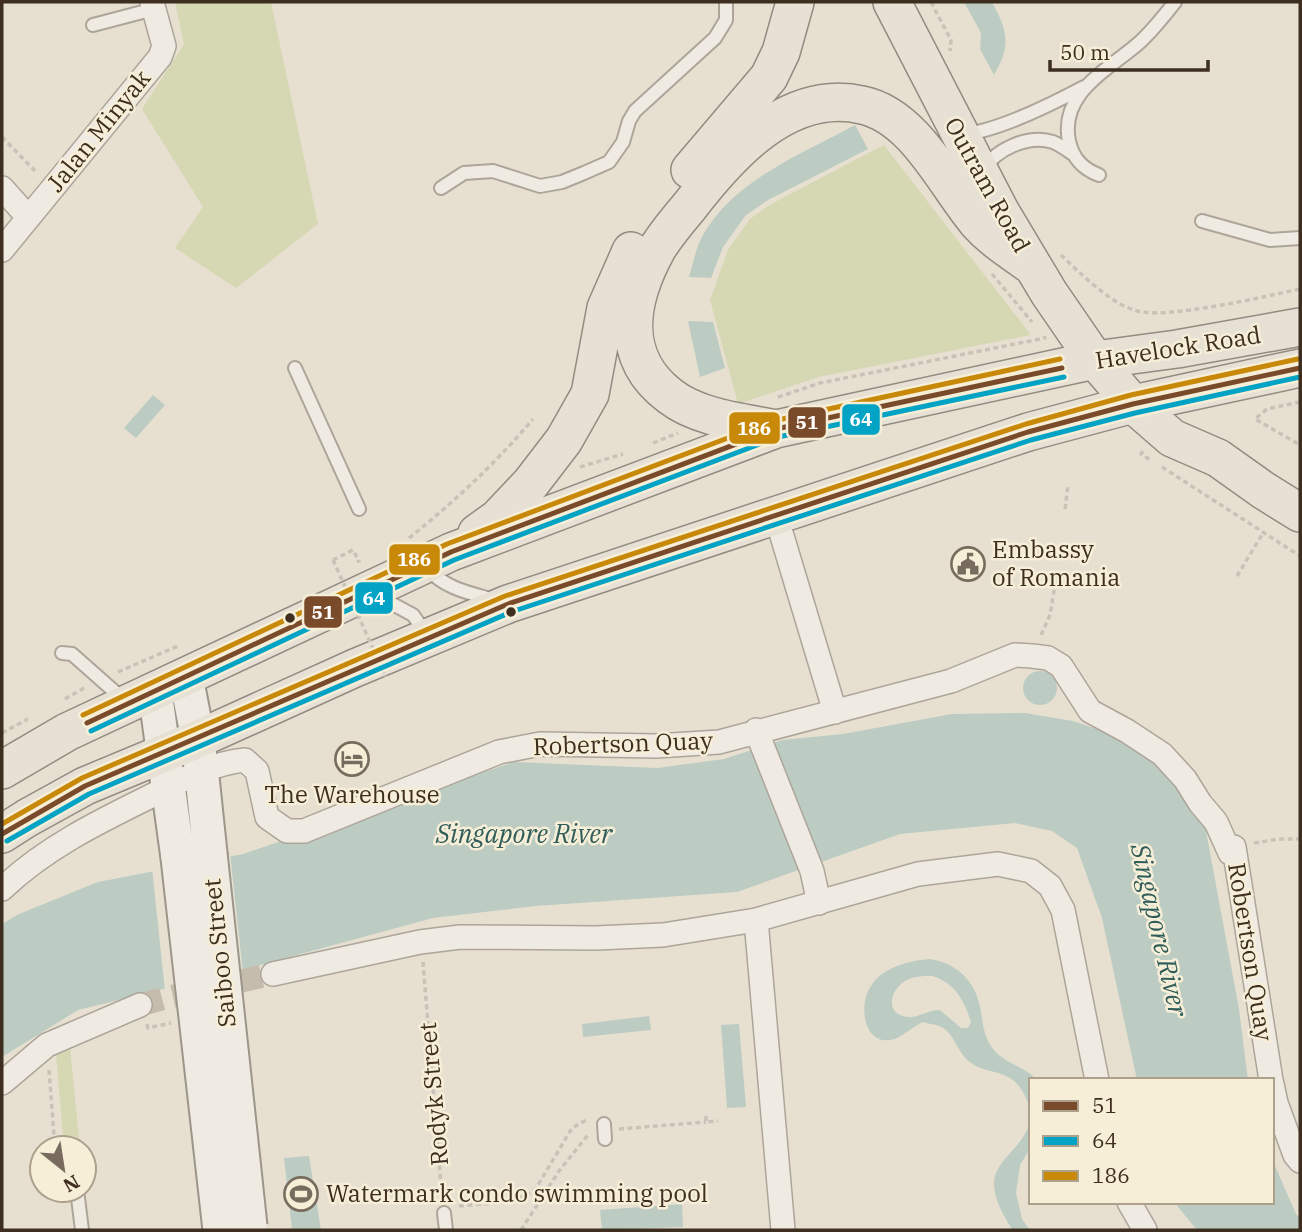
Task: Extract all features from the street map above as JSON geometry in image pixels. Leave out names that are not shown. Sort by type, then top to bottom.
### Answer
[{"type":"main road","points":[[772,414],[719,416],[697,410],[672,398],[653,381],[638,359],[634,321],[638,296],[637,266],[650,221],[769,76],[781,52],[795,2]]},
{"type":"main road","name":"Outram Road","points":[[892,2],[980,176],[1032,266],[1095,360],[1133,404],[1172,438],[1218,458],[1300,513]]},
{"type":"main road","points":[[428,552],[498,519],[531,483],[564,440],[590,394],[606,308],[637,266],[658,248],[709,181],[760,131],[797,111],[840,103],[863,105],[890,116],[910,133],[979,224],[993,238],[1032,266]]},
{"type":"main road","name":"Havelock Road","points":[[2,770],[67,732],[367,591],[428,552],[772,414],[1300,327]]},
{"type":"main road","name":"Havelock Road","points":[[2,835],[85,786],[166,770],[200,756],[355,668],[508,604],[1028,432],[1133,404],[1300,368]]},
{"type":"street","name":"Jalan Minyak","points":[[2,250],[160,57],[164,46],[153,5]]},
{"type":"street","points":[[2,188],[28,217]]},
{"type":"street","points":[[776,516],[835,712]]},
{"type":"street","name":"Robertson Quay","points":[[200,756],[229,762],[245,760],[257,771],[267,817],[287,831],[304,831],[499,752],[540,744],[656,746],[719,742],[756,730],[951,681],[1015,655],[1032,656],[1048,659],[1061,666],[1090,711],[1162,754],[1185,779],[1216,822],[1230,853],[1234,847]]},
{"type":"street","name":"Saiboo Street","points":[[156,690],[200,756],[240,1229]]},
{"type":"street","name":"Saiboo Street","points":[[156,690],[196,1018],[240,1229]]},
{"type":"street","points":[[756,730],[812,871],[819,903]]},
{"type":"street","points":[[2,889],[21,871],[166,770]]},
{"type":"street","name":"Robertson Quay","points":[[1234,847],[1271,1078]]},
{"type":"street","points":[[273,974],[422,949],[460,937],[596,938],[663,935],[757,920],[918,874],[998,864],[1031,872],[1050,887],[1063,910],[1097,1078]]},
{"type":"street","points":[[757,920],[783,1230]]},
{"type":"street","points":[[2,1083],[47,1045],[140,1006]]},
{"type":"street","name":"Robertson Quay","points":[[1274,1092],[1295,1155],[1300,1161]]},
{"type":"street","points":[[1130,1204],[1145,1230]]},
{"type":"lane","points":[[441,188],[464,173],[493,171],[540,186],[562,182],[609,162],[623,142],[635,111],[715,38],[726,20],[726,2]]},
{"type":"lane","points":[[1073,154],[1068,123],[1074,103],[1088,85],[1138,44],[1175,2]]},
{"type":"lane","points":[[93,25],[153,5]]},
{"type":"lane","points":[[960,134],[974,133],[996,125],[1088,85]]},
{"type":"lane","points":[[980,176],[989,161],[1021,143],[1032,140],[1051,142],[1073,154],[1087,170],[1099,175]]},
{"type":"lane","points":[[1202,221],[1270,240],[1300,238]]},
{"type":"lane","points":[[295,368],[359,509]]},
{"type":"lane","points":[[428,552],[441,583],[508,604]]},
{"type":"lane","points":[[367,591],[414,615],[428,638]]},
{"type":"lane","points":[[62,653],[72,654],[156,690]]},
{"type":"lane","points":[[604,1124],[605,1139]]},
{"type":"lane","points":[[79,1204],[82,1230]]},
{"type":"lane","points":[[443,1210],[446,1230]]},
{"type":"path","points":[[2,137],[52,188]]},
{"type":"path","points":[[772,414],[820,383],[1045,338],[985,265]]},
{"type":"path","points":[[1134,311],[1169,313],[1300,289]]},
{"type":"path","points":[[1300,402],[1266,409],[1255,419],[1300,445]]},
{"type":"path","points":[[650,444],[719,416]]},
{"type":"path","points":[[428,552],[472,483],[508,449],[533,419]]},
{"type":"path","points":[[1148,443],[1141,454],[1300,556]]},
{"type":"path","points":[[579,468],[626,453]]},
{"type":"path","points":[[1065,509],[1068,485]]},
{"type":"path","points":[[1237,576],[1263,532]]},
{"type":"path","points":[[336,573],[359,561],[353,550],[333,560],[386,677]]},
{"type":"path","points":[[1032,656],[1050,615],[1057,573]]},
{"type":"path","points":[[1234,847],[1279,839],[1300,839]]},
{"type":"path","name":"Rodyk Street","points":[[422,949],[443,1210]]},
{"type":"path","points":[[140,1006],[148,1028],[196,1018]]},
{"type":"path","points":[[47,1045],[54,1134]]},
{"type":"path","points":[[706,1116],[706,1122],[718,1121]]},
{"type":"path","points":[[443,1210],[527,1196],[535,1190],[572,1128],[586,1120],[589,1125]]},
{"type":"green space","points":[[175,2],[271,2],[318,224],[236,288],[175,248],[203,207],[142,109],[184,44]]},
{"type":"green space","points":[[884,145],[1031,335],[819,377],[738,404],[710,300],[728,250],[750,219],[771,204]]},
{"type":"green space","points":[[70,1047],[79,1134],[63,1134],[56,1053]]},
{"type":"water","points":[[964,2],[992,2],[1001,22],[1005,47],[994,75],[980,49],[981,33]]},
{"type":"water","points":[[855,125],[868,149],[768,200],[746,215],[723,247],[711,278],[689,277],[703,235],[732,199],[771,170]]},
{"type":"water","points":[[688,321],[713,322],[725,368],[700,377]]},
{"type":"water","points":[[153,395],[165,405],[136,438],[124,428]]},
{"type":"water","points":[[1040,671],[1052,676],[1057,688],[1052,700],[1040,705],[1028,700],[1023,688],[1028,676]]},
{"type":"water","name":"Singapore River","points":[[1025,713],[1073,721],[1118,736],[1163,765],[1195,803],[1206,831],[1239,1009],[1248,1078],[1137,1078],[1102,918],[1077,848],[1052,831],[1015,823],[900,834],[737,892],[536,906],[433,918],[253,967],[78,1010],[2,1057],[2,924],[19,914],[98,882],[243,854],[514,762],[657,768],[724,759],[782,740],[843,734],[952,714]]},
{"type":"water","points":[[929,959],[938,961],[955,968],[969,981],[977,997],[985,1034],[993,1049],[1035,1078],[1029,1078],[1029,1108],[1020,1087],[1013,1080],[970,1062],[948,1032],[939,1026],[923,1022],[890,1040],[874,1036],[864,1011],[867,993],[882,974],[905,963]],"holes":[[[932,976],[947,983],[962,1000],[971,1022],[968,1028],[961,1028],[940,1010],[908,1017],[896,1012],[893,1007],[895,991],[905,981],[915,977]]]},
{"type":"water","points":[[649,1016],[651,1030],[583,1037],[582,1024]]},
{"type":"water","points":[[739,1024],[746,1107],[727,1108],[721,1025]]},
{"type":"water","points":[[1029,1125],[1029,1150],[1020,1165],[1016,1193],[1022,1219],[1030,1230],[1012,1229],[994,1190],[996,1173]]},
{"type":"water","name":"Watermark condo swimming pool","points":[[309,1156],[321,1230],[292,1230],[284,1158]]},
{"type":"water","points":[[1274,1164],[1300,1218],[1300,1230],[1197,1230],[1176,1204],[1274,1204]]},
{"type":"water","points":[[682,1204],[683,1227],[602,1230],[600,1210]]},
{"type":"pier","points":[[230,853],[243,973],[165,991],[152,868]]},
{"type":"tunnel","points":[[140,1005],[273,974]]},
{"type":"transit line","name":"186","points":[[83,715],[447,544],[773,421],[1060,359]]},
{"type":"transit line","name":"186","points":[[2,824],[82,778],[505,596],[1026,424],[1131,395],[1298,359]]},
{"type":"transit line","name":"51","points":[[87,723],[451,552],[776,429],[1062,368]]},
{"type":"transit line","name":"51","points":[[2,834],[85,786],[508,604],[1028,432],[1133,404],[1300,368]]},
{"type":"transit line","name":"64","points":[[91,731],[454,560],[778,437],[1064,377]]},
{"type":"transit line","name":"64","points":[[7,841],[89,794],[511,612],[1031,440],[1135,413],[1300,377]]},
{"type":"place","name":"Embassy of Romania","points":[[968,564]]},
{"type":"place","name":"The Warehouse","points":[[352,759]]},
{"type":"place","name":"Watermark condo swimming pool","points":[[301,1194]]}]
